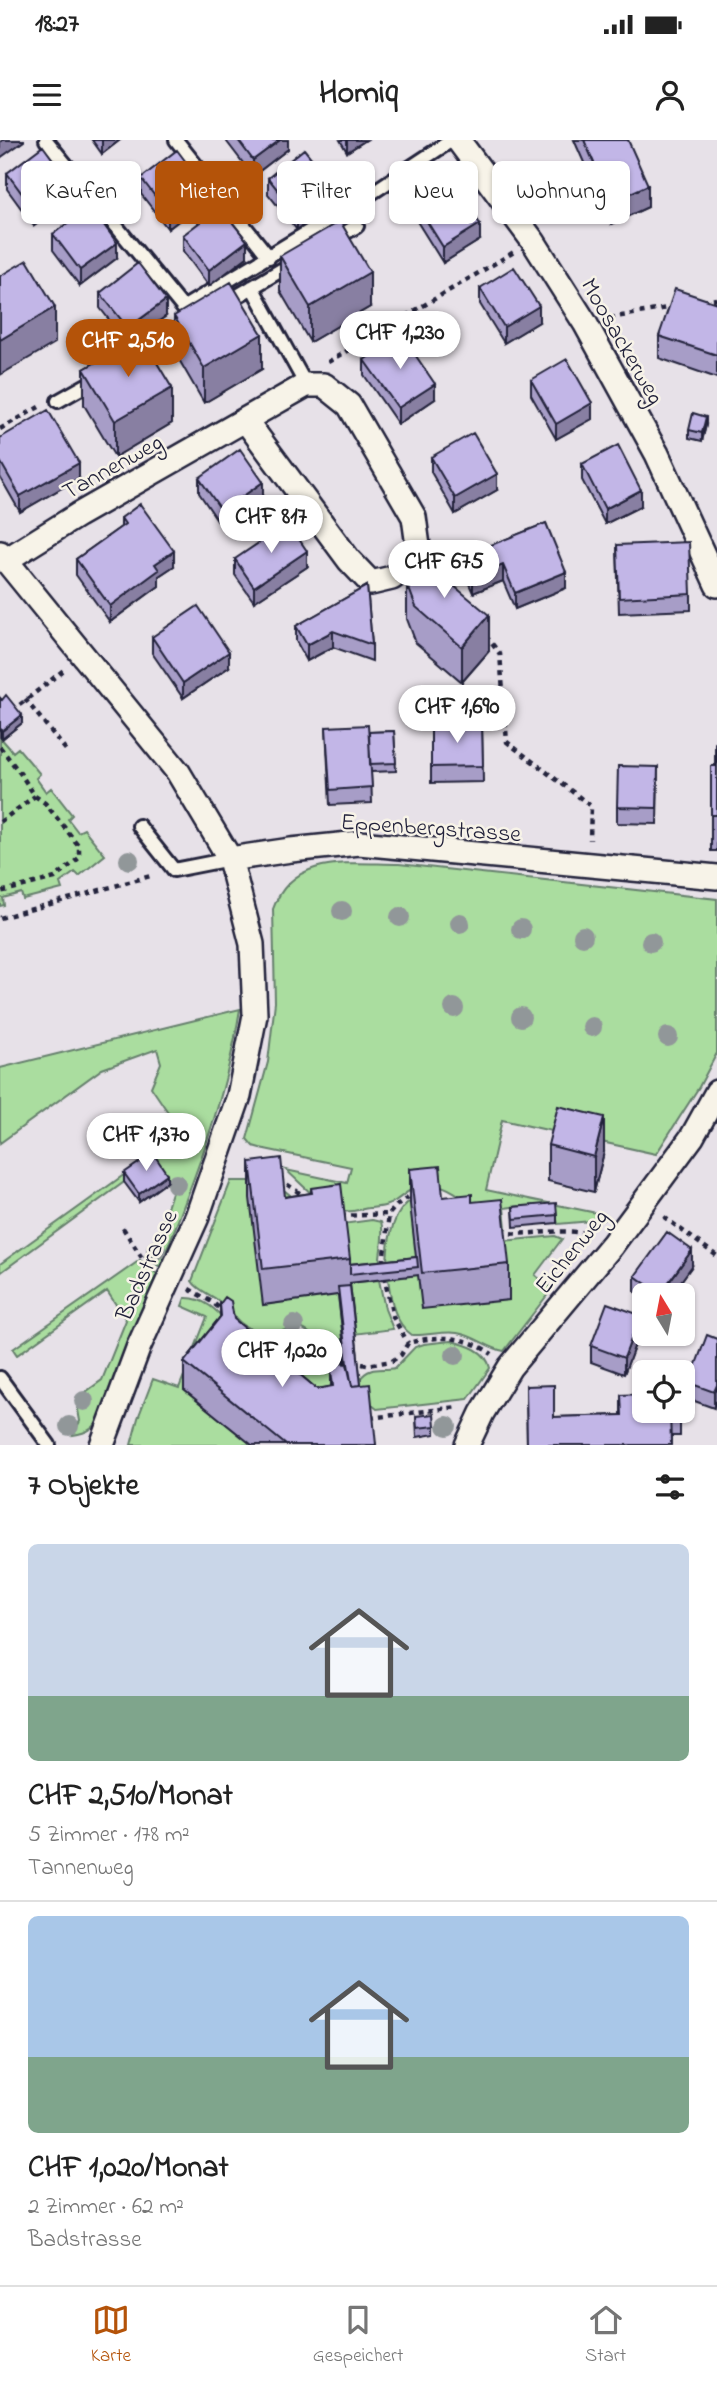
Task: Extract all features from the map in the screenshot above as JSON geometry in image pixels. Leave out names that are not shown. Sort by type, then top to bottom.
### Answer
[{"type":"street","name":"Moosackerweg","points":[[457,140],[533,241],[585,323],[657,454],[717,585]]},
{"type":"street","name":"Tannenweg","points":[[3,557],[306,385]]},
{"type":"street","points":[[246,421],[349,560],[371,583],[391,578],[411,563],[418,546],[414,517],[349,405],[324,385],[306,385]]},
{"type":"street","points":[[3,557],[178,772],[230,859]]},
{"type":"street","name":"Eppenbergstrasse","points":[[230,859],[291,849],[359,843],[717,877]]},
{"type":"street","name":"Badstrasse","points":[[102,1445],[139,1346],[197,1217],[239,1096],[255,1015],[252,944],[230,859]]},
{"type":"street","name":"Eichenweg","points":[[467,1445],[482,1413],[510,1367],[612,1245],[692,1137],[717,1091]]},
{"type":"lane","points":[[46,140],[183,308],[269,257],[452,140]]},
{"type":"lane","points":[[176,140],[269,257]]},
{"type":"lane","points":[[218,307],[357,226]]},
{"type":"lane","points":[[252,287],[306,385]]},
{"type":"lane","points":[[127,361],[195,321]]},
{"type":"lane","points":[[58,401],[104,374]]},
{"type":"lane","points":[[139,826],[174,870],[230,859]]},
{"type":"lane","points":[[0,1378],[50,1445]]},
{"type":"path","points":[[306,385],[325,363],[533,241]]},
{"type":"path","points":[[691,303],[717,299]]},
{"type":"path","points":[[585,323],[677,306]]},
{"type":"path","points":[[0,429],[52,399],[58,401]]},
{"type":"path","points":[[483,632],[500,654],[507,742],[591,806],[589,865]]},
{"type":"path","points":[[7,715],[82,655]]},
{"type":"path","points":[[25,699],[66,750]]},
{"type":"path","points":[[0,747],[35,796],[45,803],[79,846],[79,858],[55,878],[0,892]]},
{"type":"path","points":[[0,822],[35,796]]},
{"type":"path","points":[[0,918],[174,870]]},
{"type":"path","points":[[270,1176],[285,1181],[309,1199],[305,1206]]},
{"type":"path","points":[[334,1216],[389,1214],[412,1194],[423,1191]]},
{"type":"path","points":[[644,1202],[717,1256]]},
{"type":"path","points":[[389,1214],[384,1274],[393,1317],[408,1343]]},
{"type":"path","points":[[122,1228],[142,1258],[170,1279],[212,1302],[230,1320]]},
{"type":"path","points":[[497,1231],[516,1234],[563,1230],[587,1234],[612,1245]]},
{"type":"path","points":[[372,1275],[395,1272]]},
{"type":"path","points":[[246,1334],[297,1340],[313,1355],[367,1365],[392,1361],[401,1355],[408,1343]]},
{"type":"path","points":[[408,1343],[453,1337],[482,1347],[510,1367]]},
{"type":"path","points":[[351,1361],[353,1374]]},
{"type":"path","points":[[370,1418],[455,1407],[482,1413]]},
{"type":"green space","points":[[0,737],[13,752],[18,748],[40,774],[36,778],[46,792],[51,788],[72,815],[68,819],[78,832],[84,829],[105,855],[79,876],[75,872],[60,883],[62,889],[23,899],[21,893],[3,898],[4,905],[0,906]]},
{"type":"green space","points":[[343,863],[399,864],[717,899],[717,1053],[699,1087],[656,1154],[502,1120],[486,1190],[606,1215],[603,1220],[558,1224],[555,1211],[521,1215],[519,1206],[504,1208],[506,1228],[487,1218],[453,1191],[433,1184],[417,1186],[386,1206],[342,1211],[319,1200],[286,1170],[347,1183],[351,1167],[260,1148],[253,1146],[247,1139],[268,1062],[275,1002],[273,909],[282,891],[294,878],[325,866]]},
{"type":"green space","points":[[240,1009],[217,1108],[160,1267],[145,1256],[154,1249],[173,1189],[153,1161],[0,1273],[0,1264],[182,1133],[151,1087],[161,1063],[157,1049],[102,1069],[0,1143],[0,1068]]},
{"type":"green space","points":[[231,1181],[255,1181],[280,1187],[295,1199],[338,1295],[344,1346],[337,1351],[322,1353],[314,1350],[311,1335],[300,1328],[271,1331],[248,1328],[192,1281]]},
{"type":"green space","points":[[419,1196],[417,1265],[387,1268],[390,1236],[397,1216],[410,1201]]},
{"type":"green space","points":[[372,1220],[381,1222],[382,1226],[379,1269],[347,1272],[342,1224]]},
{"type":"green space","points":[[555,1236],[562,1239],[535,1275],[552,1289],[504,1351],[457,1333],[412,1335],[397,1318],[388,1279],[418,1275],[503,1241]]},
{"type":"green space","points":[[140,1260],[157,1274],[102,1415],[90,1429],[73,1435],[80,1421],[76,1399],[102,1380],[126,1320],[107,1291],[17,1355],[13,1349]]},
{"type":"green space","points":[[379,1280],[385,1309],[393,1329],[354,1334],[348,1283]]},
{"type":"green space","points":[[185,1298],[205,1303],[231,1326],[184,1390],[252,1445],[131,1445],[153,1379],[179,1388],[207,1317],[182,1306]]},
{"type":"green space","points":[[258,1340],[277,1341],[280,1356],[290,1361],[300,1361],[308,1357],[339,1364],[331,1399],[251,1343]]},
{"type":"green space","points":[[451,1341],[480,1353],[490,1368],[468,1399],[377,1409],[362,1397],[360,1379],[368,1372],[395,1368],[415,1347]]},
{"type":"building","points":[[238,140],[280,140],[253,160]]},
{"type":"building","points":[[584,140],[628,140],[648,185],[630,193],[630,161],[593,161]]},
{"type":"building","points":[[43,146],[54,161],[23,161]]},
{"type":"building","points":[[304,149],[314,161],[289,161]]},
{"type":"building","points":[[177,150],[185,161],[163,161]]},
{"type":"building","points":[[21,162],[21,192],[7,173]]},
{"type":"building","points":[[155,167],[155,196],[141,178]]},
{"type":"building","points":[[277,171],[277,189],[268,178]]},
{"type":"building","points":[[478,221],[480,224],[443,247],[429,224],[478,224]]},
{"type":"building","points":[[66,224],[103,224],[117,243],[80,270],[53,234]]},
{"type":"building","points":[[198,224],[234,224],[247,241],[209,270],[183,235]]},
{"type":"building","points":[[335,224],[342,224],[370,272],[310,307],[280,256]]},
{"type":"building","points":[[27,260],[55,307],[0,340],[0,276]]},
{"type":"building","points":[[138,263],[166,300],[128,328],[100,293]]},
{"type":"building","points":[[514,267],[539,306],[504,327],[480,288]]},
{"type":"building","points":[[231,282],[262,334],[204,368],[174,316]]},
{"type":"building","points":[[675,289],[717,303],[717,355],[659,336]]},
{"type":"building","points":[[401,334],[435,384],[398,408],[364,360]]},
{"type":"building","points":[[141,336],[172,388],[115,421],[84,369]]},
{"type":"building","points":[[567,359],[592,403],[556,424],[531,380]]},
{"type":"building","points":[[48,410],[79,463],[20,496],[0,461],[0,438]]},
{"type":"building","points":[[693,413],[706,417],[702,433],[689,430]]},
{"type":"building","points":[[473,433],[497,474],[455,498],[431,457]]},
{"type":"building","points":[[618,445],[641,490],[605,509],[582,464]]},
{"type":"building","points":[[240,449],[263,482],[222,511],[199,478]]},
{"type":"building","points":[[140,504],[174,551],[155,564],[159,570],[110,606],[76,559],[125,524],[121,518]]},
{"type":"building","points":[[288,523],[307,551],[254,587],[235,559]]},
{"type":"building","points":[[546,523],[566,572],[515,593],[503,565],[473,577],[464,556]]},
{"type":"building","points":[[689,542],[691,594],[619,598],[617,545]]},
{"type":"building","points":[[423,553],[454,569],[453,585],[489,615],[462,647],[416,607],[407,583]]},
{"type":"building","points":[[367,586],[372,645],[333,631],[307,645],[296,626]]},
{"type":"building","points":[[198,606],[229,652],[183,683],[152,637]]},
{"type":"building","points":[[6,695],[22,715],[2,731],[0,698],[2,700]]},
{"type":"building","points":[[431,724],[482,724],[483,766],[431,767]]},
{"type":"building","points":[[368,725],[372,787],[330,790],[326,727]]},
{"type":"building","points":[[394,731],[396,763],[370,764],[369,732]]},
{"type":"building","points":[[717,742],[717,766],[715,766],[715,743]]},
{"type":"building","points":[[618,766],[658,767],[657,808],[617,807]]},
{"type":"building","points":[[711,766],[717,766],[717,815],[711,815]]},
{"type":"building","points":[[558,1106],[604,1117],[594,1157],[548,1145]]},
{"type":"building","points":[[153,1153],[167,1174],[139,1194],[124,1173]]},
{"type":"building","points":[[281,1158],[285,1197],[312,1193],[311,1188],[341,1184],[350,1259],[263,1269],[250,1162]]},
{"type":"building","points":[[440,1166],[443,1197],[472,1194],[472,1202],[502,1199],[509,1264],[422,1273],[410,1169]]},
{"type":"building","points":[[556,1203],[557,1215],[514,1219],[513,1207]]},
{"type":"building","points":[[667,1232],[692,1250],[668,1283],[645,1283],[635,1276]]},
{"type":"building","points":[[417,1257],[418,1267],[350,1274],[350,1264]]},
{"type":"building","points":[[350,1286],[361,1385],[352,1386],[338,1287]]},
{"type":"building","points":[[225,1297],[231,1301],[234,1319],[317,1389],[333,1386],[331,1371],[337,1363],[348,1364],[352,1386],[370,1384],[376,1445],[286,1445],[184,1362],[221,1316],[220,1304]]},
{"type":"building","points":[[607,1303],[632,1312],[632,1336],[624,1358],[591,1346]]},
{"type":"building","points":[[707,1335],[717,1339],[717,1385],[714,1392],[695,1385],[695,1367]]},
{"type":"building","points":[[554,1385],[554,1417],[622,1415],[621,1395],[632,1394],[632,1423],[670,1423],[671,1445],[527,1445],[526,1386]]},
{"type":"building","points":[[434,1414],[435,1426],[417,1428],[416,1416]]}]
